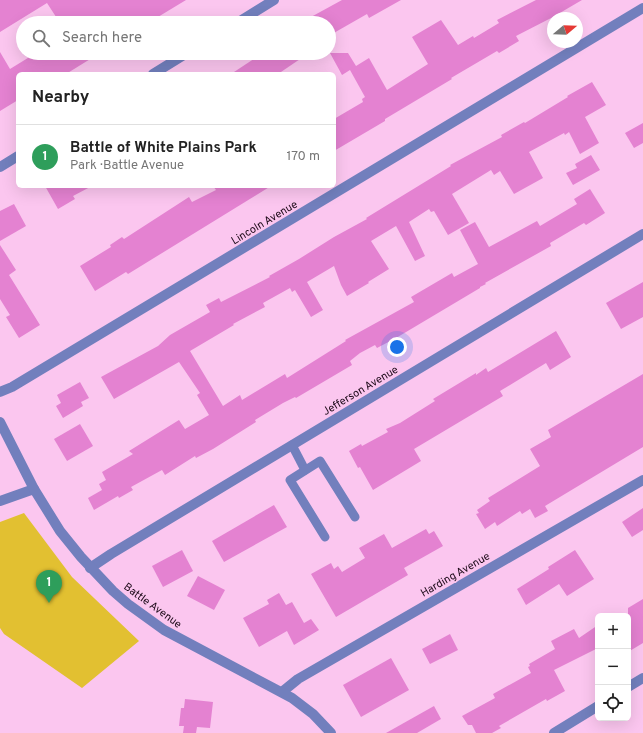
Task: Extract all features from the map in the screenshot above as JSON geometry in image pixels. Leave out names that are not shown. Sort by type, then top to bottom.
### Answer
[{"type":"street","points":[[248,16],[274,0]]},
{"type":"street","name":"Lincoln Avenue","points":[[0,392],[25,379],[643,8]]},
{"type":"street","points":[[156,72],[176,60]]},
{"type":"street","points":[[0,167],[16,157]]},
{"type":"street","name":"Jefferson Avenue","points":[[90,568],[643,234]]},
{"type":"street","name":"Battle Avenue","points":[[0,422],[34,489],[60,531],[90,568],[128,604],[164,630],[282,692],[313,714],[331,733]]},
{"type":"street","name":"Harding Avenue","points":[[282,692],[298,679],[643,480]]},
{"type":"street","points":[[0,501],[34,489]]},
{"type":"street","points":[[631,685],[643,678]]},
{"type":"street","points":[[554,733],[595,708]]},
{"type":"lane","points":[[292,445],[305,470]]},
{"type":"lane","points":[[325,537],[290,480],[305,470],[320,461],[355,517]]},
{"type":"shaded area","points":[[24,513],[72,577],[139,641],[82,688],[4,634],[0,628],[0,522]]},
{"type":"building","points":[[0,0],[186,0],[160,16],[55,16],[47,3],[26,16],[16,16],[16,22],[0,32]]},
{"type":"building","points":[[342,0],[401,0],[369,18],[367,14],[336,32],[336,16],[313,16]]},
{"type":"building","points":[[536,0],[582,0],[562,12],[547,12],[547,20],[516,36],[519,41],[499,53],[497,51],[451,78],[452,79],[385,119],[385,121],[336,150],[336,118],[363,102],[362,99],[365,97],[350,70],[342,75],[334,60],[336,60],[336,53],[348,53],[356,66],[369,58],[387,90],[428,64],[412,37],[441,20],[458,45],[473,36],[474,38],[499,23],[497,20]]},
{"type":"building","points":[[0,52],[10,69],[25,60],[89,60],[69,72],[16,72],[16,101],[0,111]]},
{"type":"building","points":[[252,60],[299,60],[281,72],[234,72]]},
{"type":"building","points":[[592,82],[606,105],[585,117],[599,143],[580,154],[569,132],[565,135],[564,133],[529,152],[543,178],[514,194],[500,171],[494,175],[491,170],[452,194],[469,223],[448,235],[434,211],[431,212],[429,209],[409,222],[425,256],[415,261],[396,226],[371,241],[389,269],[368,282],[369,283],[347,296],[334,266],[307,282],[323,310],[311,317],[295,290],[292,292],[290,288],[263,303],[265,307],[233,324],[234,325],[190,351],[223,406],[240,395],[242,400],[285,374],[287,378],[346,341],[345,340],[414,302],[411,297],[452,273],[454,277],[478,264],[460,230],[475,222],[489,247],[537,221],[540,226],[577,204],[574,199],[590,189],[605,213],[586,225],[584,223],[550,243],[551,246],[485,283],[486,284],[480,288],[396,338],[377,348],[375,345],[360,353],[350,361],[352,365],[296,398],[295,397],[283,403],[213,449],[196,458],[195,456],[165,475],[162,470],[131,487],[133,490],[119,498],[118,496],[94,510],[88,498],[102,490],[99,484],[106,480],[102,472],[133,454],[129,451],[179,420],[185,429],[209,415],[197,395],[200,393],[179,362],[114,399],[101,377],[158,346],[170,335],[210,312],[206,305],[219,298],[221,302],[270,277],[269,276],[334,237],[367,219],[366,218],[451,166],[450,165],[502,137],[501,135],[524,122],[525,123]]},
{"type":"building","points":[[643,123],[643,143],[634,148],[625,133]]},
{"type":"building","points":[[591,155],[600,170],[573,185],[566,173],[577,168],[575,164]]},
{"type":"building","points":[[46,188],[88,188],[73,196],[75,199],[58,209]]},
{"type":"building","points":[[214,188],[268,188],[128,274],[126,272],[95,291],[80,266],[111,247],[110,245],[122,237],[124,239],[189,197],[192,202],[216,190]]},
{"type":"building","points":[[14,204],[26,226],[0,241],[0,211]]},
{"type":"building","points":[[0,245],[16,270],[9,275],[40,325],[19,338],[6,317],[10,315],[0,299]]},
{"type":"building","points":[[643,282],[643,317],[621,329],[606,303]]},
{"type":"building","points":[[556,331],[571,357],[550,370],[546,363],[500,391],[503,396],[414,449],[421,461],[373,490],[360,467],[358,468],[349,451],[388,432],[386,429],[400,423],[435,401],[433,399],[476,373],[476,375],[486,368],[488,372]]},
{"type":"building","points":[[643,374],[643,447],[545,506],[548,511],[535,518],[530,509],[522,514],[520,511],[497,526],[495,522],[485,529],[476,514],[479,513],[477,510],[490,501],[488,498],[540,466],[530,449],[551,437],[548,430]]},
{"type":"building","points":[[80,382],[89,398],[81,402],[83,406],[63,418],[56,406],[61,403],[57,395]]},
{"type":"building","points":[[80,424],[93,446],[67,461],[54,439]]},
{"type":"building","points":[[274,505],[287,527],[224,562],[212,541]]},
{"type":"building","points":[[643,508],[643,530],[632,537],[622,522]]},
{"type":"building","points":[[426,529],[429,534],[434,531],[443,546],[404,568],[408,575],[336,617],[311,574],[331,563],[334,569],[338,566],[342,572],[365,558],[359,548],[384,534],[392,548]]},
{"type":"building","points":[[182,550],[193,571],[163,587],[152,566]]},
{"type":"building","points":[[575,550],[594,579],[567,596],[559,584],[526,605],[517,589],[549,569],[548,567]]},
{"type":"building","points":[[198,576],[225,590],[214,610],[187,596]]},
{"type":"building","points":[[279,593],[286,605],[292,602],[304,623],[311,619],[319,630],[294,645],[287,631],[259,647],[243,618],[269,604],[267,600]]},
{"type":"building","points":[[643,599],[643,643],[631,650],[631,613],[628,613],[628,608]]},
{"type":"building","points":[[595,627],[595,650],[554,670],[565,691],[547,701],[546,699],[499,726],[501,728],[492,733],[476,733],[472,725],[468,725],[462,716],[495,698],[493,694],[531,673],[528,667],[530,666],[529,664],[555,649],[551,641],[574,629],[579,638]]},
{"type":"building","points":[[450,634],[458,650],[430,664],[422,649]]},
{"type":"building","points":[[391,658],[409,690],[361,717],[343,685]]},
{"type":"building","points":[[185,699],[213,702],[210,728],[197,727],[196,733],[183,733],[184,726],[179,726],[181,708],[184,708]]},
{"type":"building","points":[[434,706],[441,719],[417,733],[386,733]]},
{"type":"place","name":"Battle of White Plains Park","points":[[49,603]]}]
